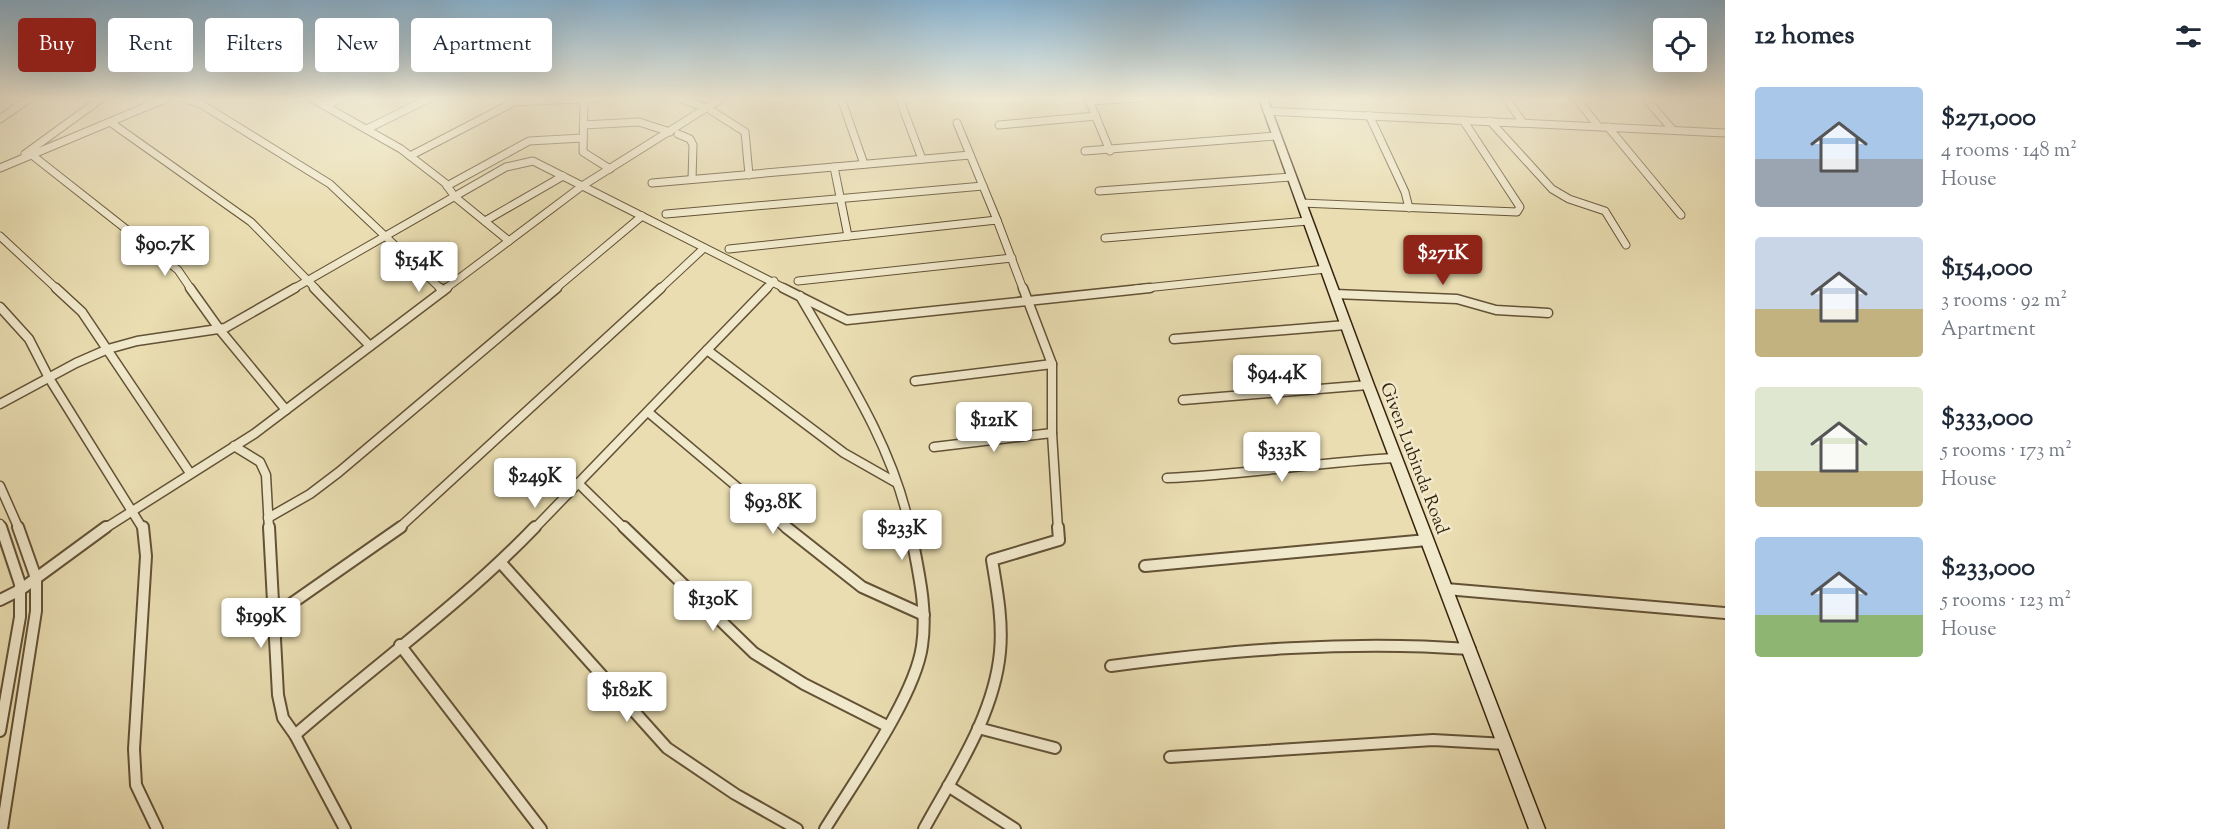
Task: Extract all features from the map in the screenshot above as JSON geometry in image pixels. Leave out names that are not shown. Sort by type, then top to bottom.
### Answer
[{"type":"street","points":[[12,164],[49,137]]},
{"type":"street","points":[[0,168],[75,137]]},
{"type":"street","points":[[131,137],[252,222],[370,346]]},
{"type":"street","points":[[254,137],[330,184],[443,291]]},
{"type":"street","points":[[379,137],[410,156],[509,241]]},
{"type":"street","points":[[410,156],[446,137]]},
{"type":"street","points":[[0,600],[20,590],[130,510],[234,446],[286,410],[582,186],[667,137]]},
{"type":"street","points":[[684,137],[690,139],[693,145],[692,179]]},
{"type":"street","points":[[745,137],[749,175]]},
{"type":"street","points":[[854,137],[864,164]]},
{"type":"street","points":[[914,137],[922,159]]},
{"type":"street","points":[[924,829],[978,728],[999,660],[998,598],[992,560],[1059,540],[1052,433],[1052,364],[998,220],[963,137]]},
{"type":"street","points":[[1104,137],[1110,151]]},
{"type":"street","points":[[1084,151],[1110,151],[1267,137]]},
{"type":"street","name":"Given Lubinda Road","points":[[1275,137],[1537,829]]},
{"type":"street","points":[[1379,137],[1405,192],[1409,208]]},
{"type":"street","points":[[1301,203],[1409,208],[1440,207],[1513,212],[1519,210],[1473,137]]},
{"type":"street","points":[[1504,137],[1552,189],[1609,216],[1626,245]]},
{"type":"street","points":[[1616,137],[1681,215]]},
{"type":"street","points":[[447,186],[529,141],[583,138],[583,152],[610,169]]},
{"type":"street","points":[[32,155],[178,270],[220,330],[286,410]]},
{"type":"street","points":[[652,183],[970,155]]},
{"type":"street","points":[[0,404],[108,349],[128,343],[190,337],[220,330],[506,168],[522,162],[533,161],[774,281],[840,318],[853,320],[1326,269]]},
{"type":"street","points":[[834,167],[848,236]]},
{"type":"street","points":[[485,221],[563,176]]},
{"type":"street","points":[[1099,191],[1291,177]]},
{"type":"street","points":[[666,214],[983,186]]},
{"type":"street","points":[[268,518],[310,494],[339,472],[642,216]]},
{"type":"street","points":[[729,249],[998,220]]},
{"type":"street","points":[[1105,238],[1308,221]]},
{"type":"street","points":[[0,236],[72,300],[108,349],[190,473]]},
{"type":"street","points":[[275,615],[411,520],[704,248]]},
{"type":"street","points":[[798,281],[1012,258]]},
{"type":"street","points":[[295,735],[501,563],[774,281]]},
{"type":"street","points":[[1335,294],[1457,299],[1496,310],[1548,313]]},
{"type":"street","points":[[800,295],[854,388],[905,505],[924,615],[922,649],[904,698],[825,829]]},
{"type":"street","points":[[0,308],[29,339],[49,378],[143,528],[146,556],[134,749],[136,785],[157,829]]},
{"type":"street","points":[[1174,339],[1346,325]]},
{"type":"street","points":[[707,350],[844,453],[895,482]]},
{"type":"street","points":[[915,381],[1052,364]]},
{"type":"street","points":[[1183,400],[1368,385]]},
{"type":"street","points":[[648,412],[833,567],[862,587],[924,615]]},
{"type":"street","points":[[934,447],[1052,433]]},
{"type":"street","points":[[234,446],[260,462],[266,475],[278,695],[283,718],[295,735],[345,829]]},
{"type":"street","points":[[1167,478],[1237,475],[1344,461],[1396,458]]},
{"type":"street","points":[[579,483],[754,653],[804,684],[888,726]]},
{"type":"street","points":[[0,486],[11,507],[36,578],[36,611],[2,829]]},
{"type":"street","points":[[0,524],[20,590],[20,617],[0,731]]},
{"type":"street","points":[[1145,566],[1427,540]]},
{"type":"street","points":[[501,563],[667,748],[735,794],[796,829]]},
{"type":"street","points":[[1446,589],[1725,613]]},
{"type":"street","points":[[1111,666],[1335,645],[1383,643],[1470,649]]},
{"type":"street","points":[[400,645],[541,829]]},
{"type":"street","points":[[978,728],[1055,748]]},
{"type":"street","points":[[1170,757],[1433,740],[1506,744]]},
{"type":"street","points":[[948,786],[1015,829]]}]
